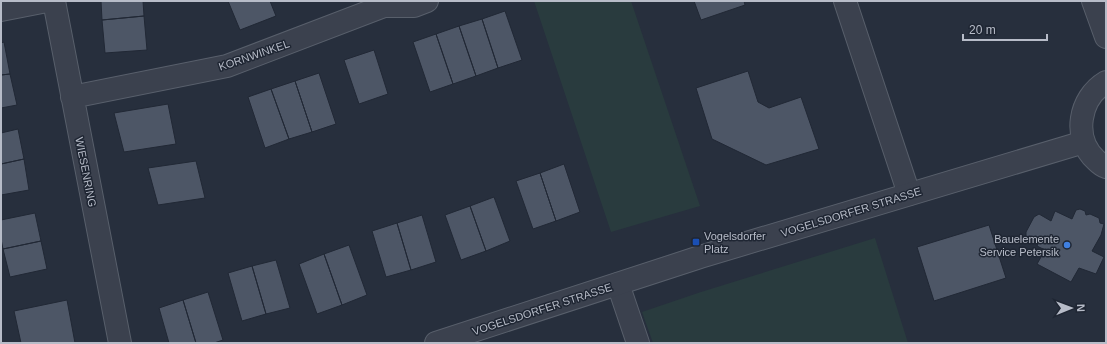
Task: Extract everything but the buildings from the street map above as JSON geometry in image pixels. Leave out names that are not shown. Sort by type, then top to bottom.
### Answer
[{"type":"street","points":[[1,10],[47,1]]},
{"type":"street","name":"WIESENRING","points":[[54,1],[120,343]]},
{"type":"street","name":"KORNWINKEL","points":[[72,97],[227,66],[383,4],[414,6],[427,1]]},
{"type":"street","points":[[845,1],[909,194]]},
{"type":"street","points":[[1093,1],[1106,37]]},
{"type":"street","points":[[1106,82],[1092,94],[1083,108],[1081,125],[1084,142],[1092,156],[1106,167]]},
{"type":"street","name":"VOGELSDORFER STRASSE","points":[[436,343],[700,257],[1084,142]]},
{"type":"street","points":[[618,284],[638,343]]},
{"type":"shaded area","points":[[534,1],[631,1],[700,206],[611,232]]},
{"type":"shaded area","points":[[875,238],[908,343],[653,343],[642,312],[701,292]]},
{"type":"place","name":"Vogelsdorfer Platz","points":[[696,242]]},
{"type":"place","name":"Bauelemente Service Petersik","points":[[1067,245]]}]
